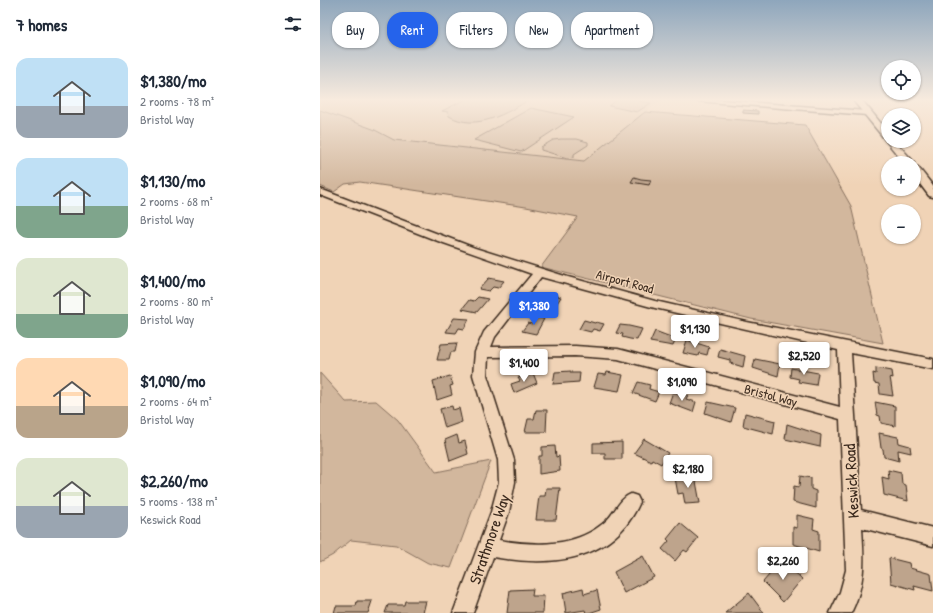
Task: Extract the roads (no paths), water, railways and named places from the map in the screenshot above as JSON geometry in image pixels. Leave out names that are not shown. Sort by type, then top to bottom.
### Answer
[{"type":"main road","points":[[896,148],[903,156]]},
{"type":"main road","points":[[921,178],[933,194]]},
{"type":"street","name":"Airport Road","points":[[320,192],[456,244],[539,272],[684,311],[933,364]]},
{"type":"street","name":"Strathmore Way","points":[[463,613],[505,498],[508,471],[482,383],[480,365],[482,352],[489,335],[539,272]]},
{"type":"street","name":"Keswick Road","points":[[840,613],[846,603],[853,581],[855,552],[844,345]]},
{"type":"street","name":"Bristol Way","points":[[482,352],[575,351],[618,354],[847,416]]},
{"type":"street","points":[[488,547],[537,554],[570,551],[593,541],[613,528],[622,518],[631,502]]},
{"type":"street","points":[[853,517],[933,537]]}]
